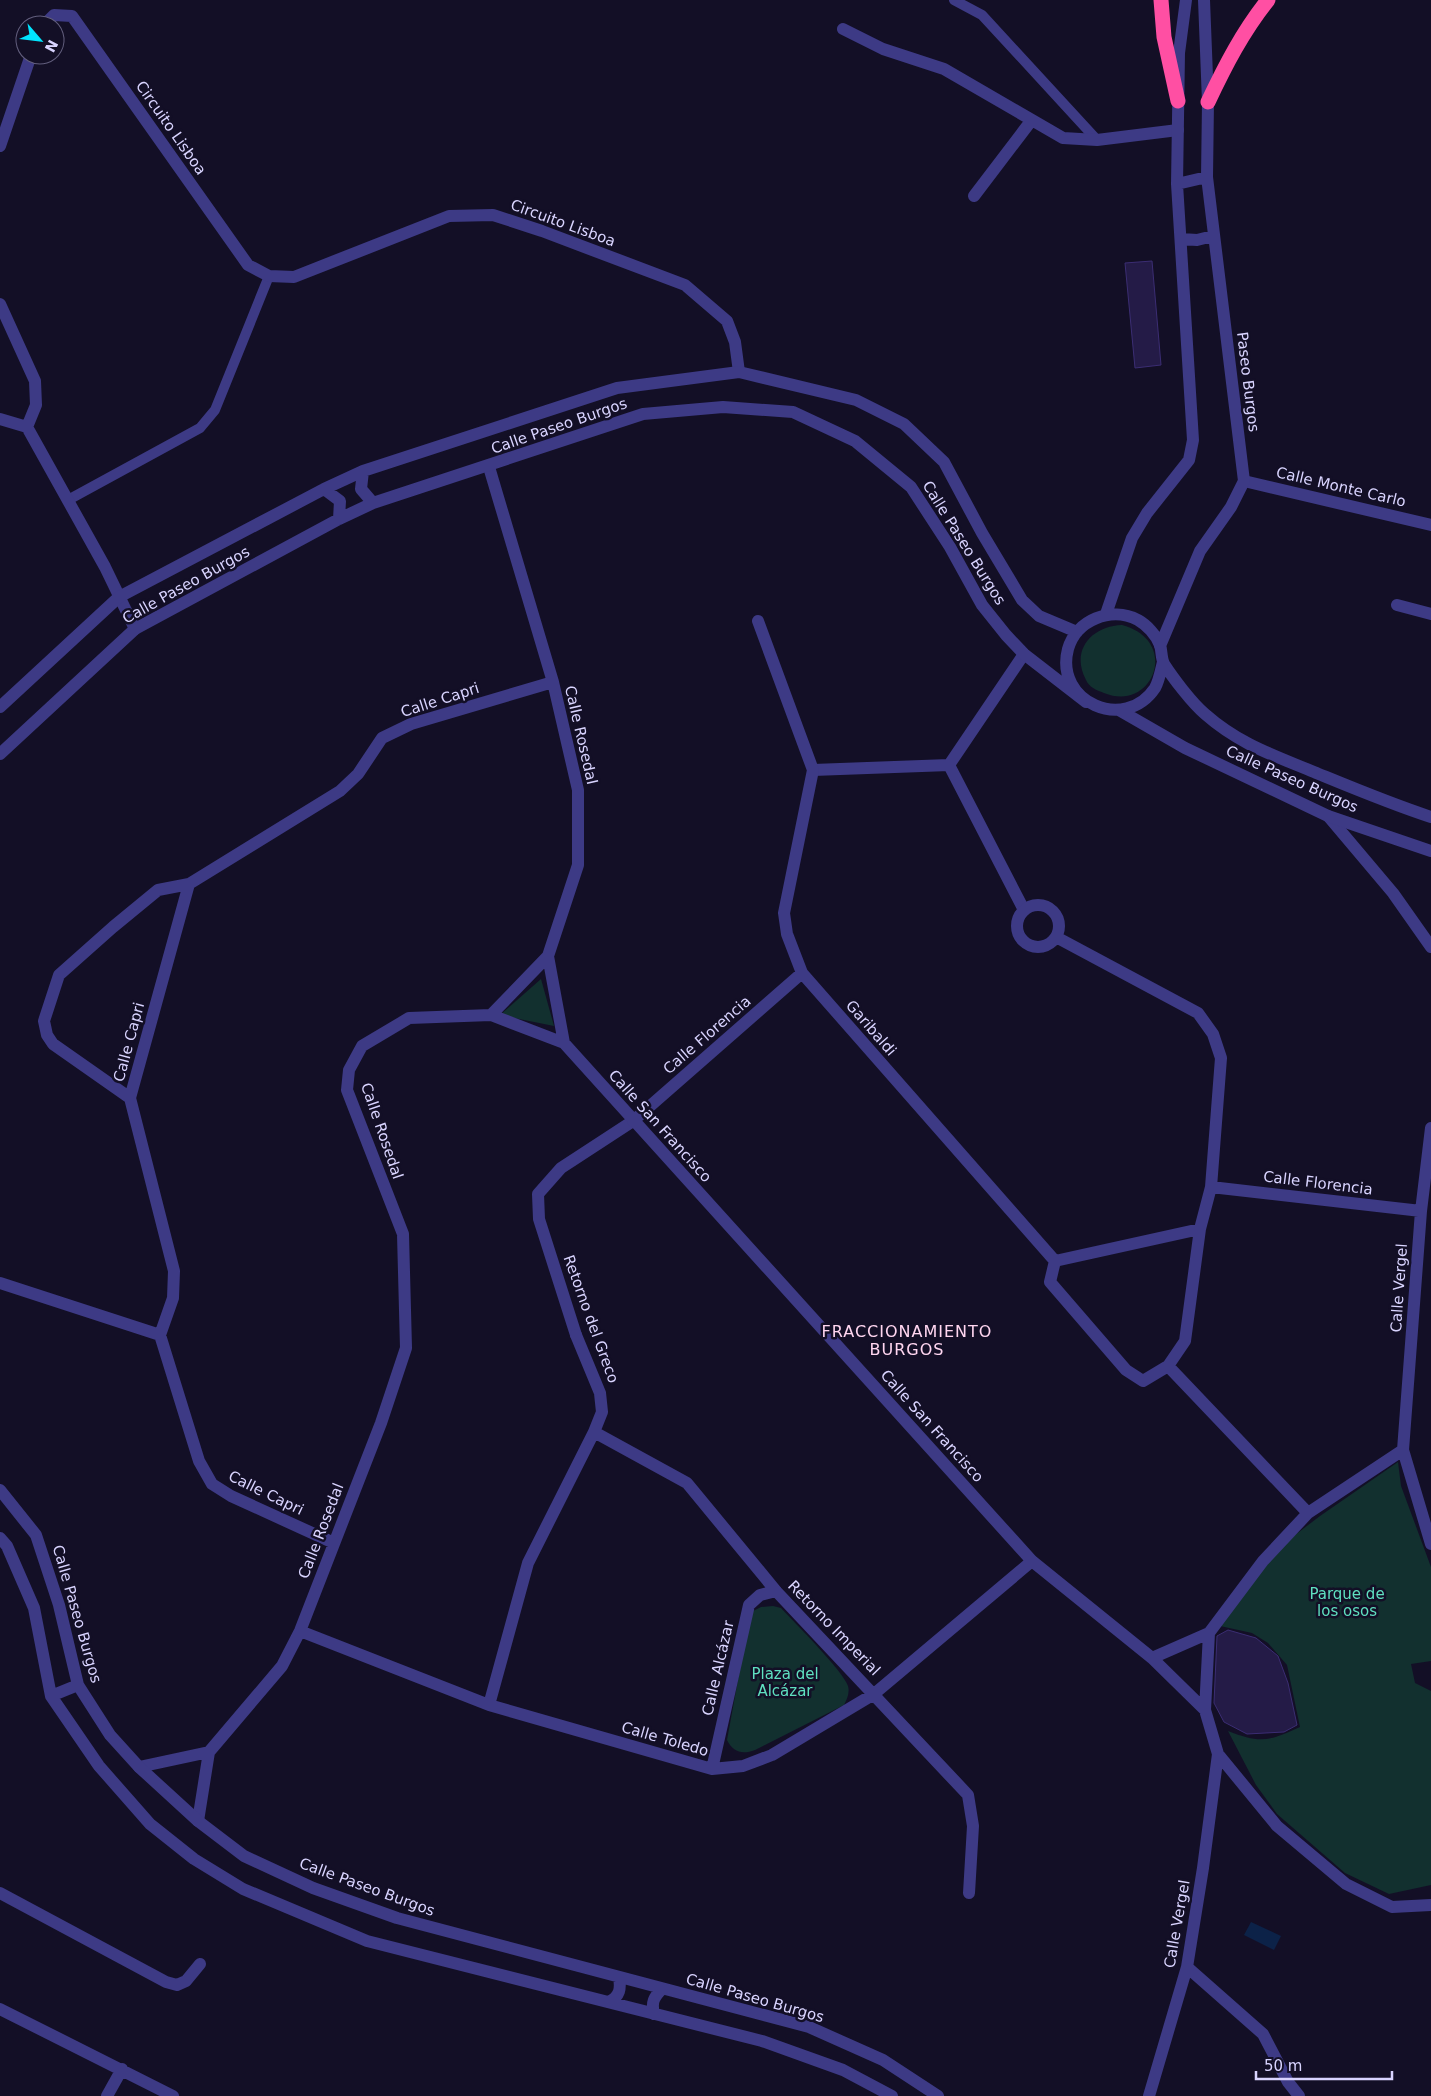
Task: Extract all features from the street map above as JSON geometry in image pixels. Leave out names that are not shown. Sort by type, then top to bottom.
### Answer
[{"type":"highway","points":[[1161,0],[1164,37],[1178,101]]},
{"type":"highway","points":[[1208,102],[1224,68],[1268,0]]},
{"type":"street","points":[[1106,614],[1132,538],[1147,513],[1189,460],[1193,440],[1177,184],[1179,53],[1186,0]]},
{"type":"street","name":"Paseo Burgos","points":[[1204,0],[1208,102],[1207,177],[1244,481]]},
{"type":"street","name":"Circuito Lisboa","points":[[65,16],[72,16],[248,265],[269,276],[294,277],[449,216],[493,215],[542,231],[685,286],[727,321],[734,342],[739,372]]},
{"type":"street","points":[[843,29],[883,49],[944,69],[1063,138],[1097,140],[1178,130]]},
{"type":"street","points":[[0,146],[28,65]]},
{"type":"street","points":[[974,196],[1031,121]]},
{"type":"street","points":[[1177,184],[1207,177]]},
{"type":"street","points":[[1181,240],[1198,240],[1213,236]]},
{"type":"street","points":[[0,304],[35,381],[36,405],[27,427]]},
{"type":"street","name":"Calle Paseo Burgos","points":[[0,707],[119,597],[324,489],[363,471],[617,388],[739,372],[856,400],[904,424],[944,462],[982,533],[1022,600],[1039,616],[1077,632]]},
{"type":"street","name":"Calle Paseo Burgos","points":[[0,754],[135,629],[339,519],[373,503],[489,467],[643,414],[723,406],[792,412],[855,442],[911,487],[950,547],[982,605],[1024,654],[1086,702]]},
{"type":"street","points":[[0,419],[27,427],[68,500],[135,629]]},
{"type":"street","name":"Calle Rosedal","points":[[209,1752],[282,1666],[300,1631],[381,1423],[406,1348],[403,1234],[347,1090],[349,1070],[362,1046],[409,1018],[491,1015],[548,956],[578,865],[578,790],[553,682],[489,467]]},
{"type":"street","points":[[363,471],[361,489],[373,503]]},
{"type":"street","points":[[1160,646],[1200,552],[1231,507],[1244,481]]},
{"type":"street","name":"Calle Monte Carlo","points":[[1244,481],[1431,525]]},
{"type":"street","points":[[324,489],[340,501],[339,519]]},
{"type":"street","points":[[1396,605],[1431,614]]},
{"type":"street","points":[[1106,614],[1123,614],[1138,620],[1152,631],[1160,646],[1163,662],[1156,687],[1140,703],[1119,710],[1102,709],[1086,702],[1073,687],[1066,669],[1068,649],[1077,632],[1090,620],[1106,614]]},
{"type":"street","points":[[758,621],[813,770],[949,765]]},
{"type":"street","points":[[949,765],[1024,654]]},
{"type":"street","name":"Calle Paseo Burgos","points":[[1163,662],[1203,712],[1238,740],[1396,806],[1431,817]]},
{"type":"street","name":"Calle Capri","points":[[334,1543],[230,1496],[212,1484],[199,1461],[160,1335],[173,1298],[174,1271],[130,1098],[189,884],[340,791],[358,774],[382,738],[411,724],[553,682]]},
{"type":"street","name":"Calle Paseo Burgos","points":[[1119,710],[1185,748],[1328,816],[1431,851]]},
{"type":"street","points":[[949,765],[1024,910]]},
{"type":"street","name":"Garibaldi","points":[[813,770],[784,913],[786,934],[802,973],[1055,1262]]},
{"type":"street","points":[[1328,816],[1393,893],[1431,947]]},
{"type":"street","points":[[130,1098],[53,1044],[47,1035],[44,1021],[59,975],[158,890],[189,884]]},
{"type":"street","points":[[1038,905],[1052,910],[1059,923],[1056,937],[1051,943],[1037,948],[1024,942],[1017,930],[1017,922],[1024,910],[1038,905]]},
{"type":"street","points":[[1056,937],[1198,1013],[1213,1034],[1221,1058],[1211,1187],[1200,1229],[1185,1341],[1168,1366],[1143,1381],[1126,1370],[1050,1282],[1055,1262],[1200,1229]]},
{"type":"street","points":[[548,956],[564,1043]]},
{"type":"street","name":"Calle Florencia","points":[[633,1121],[802,973]]},
{"type":"street","name":"Calle San Francisco","points":[[491,1015],[564,1043],[1032,1560],[1152,1658],[1205,1710]]},
{"type":"street","name":"Retorno del Greco","points":[[489,1704],[528,1563],[594,1432],[602,1412],[600,1393],[576,1335],[539,1219],[538,1194],[561,1168],[633,1121]]},
{"type":"street","name":"Calle Vergel","points":[[1403,1450],[1421,1211],[1431,1128]]},
{"type":"street","name":"Calle Florencia","points":[[1211,1187],[1421,1211]]},
{"type":"street","points":[[0,1283],[160,1335]]},
{"type":"street","points":[[1168,1366],[1308,1513]]},
{"type":"street","name":"Retorno Imperial","points":[[594,1432],[687,1483],[776,1591],[968,1795],[973,1826],[969,1893]]},
{"type":"street","points":[[1152,1658],[1209,1633],[1264,1561],[1308,1513],[1403,1450],[1431,1544]]},
{"type":"street","name":"Calle Paseo Burgos","points":[[0,1490],[36,1536],[59,1605],[78,1685],[110,1735],[139,1768],[198,1821],[244,1856],[313,1888],[397,1918],[809,2028],[883,2060],[938,2096]]},
{"type":"street","points":[[0,1538],[7,1546],[34,1608],[51,1696],[99,1766],[150,1824],[194,1859],[243,1889],[367,1941],[762,2041],[843,2070],[892,2096]]},
{"type":"street","name":"Calle Toledo","points":[[300,1631],[489,1704],[712,1769],[743,1766],[772,1755],[874,1694],[1032,1560]]},
{"type":"street","name":"Calle Alcázar","points":[[712,1769],[749,1605],[760,1595],[776,1591]]},
{"type":"street","points":[[1209,1633],[1205,1710],[1218,1754],[1277,1826],[1346,1884],[1392,1906],[1431,1906]]},
{"type":"street","points":[[51,1696],[78,1685]]},
{"type":"street","points":[[139,1768],[209,1752],[198,1821]]},
{"type":"street","name":"Calle Vergel","points":[[1149,2096],[1187,1967],[1203,1868],[1218,1754]]},
{"type":"street","points":[[0,1893],[166,1982],[177,1985],[186,1981],[200,1964]]},
{"type":"street","points":[[1187,1967],[1263,2034],[1288,2082],[1299,2096]]},
{"type":"street","points":[[609,2002],[617,1997],[620,1988],[619,1977]]},
{"type":"street","points":[[654,2014],[652,2006],[655,1996],[662,1989]]},
{"type":"street","points":[[0,2009],[173,2096]]},
{"type":"street","points":[[107,2096],[122,2069]]},
{"type":"lane","points":[[954,0],[982,15],[1097,140]]},
{"type":"lane","points":[[68,500],[200,428],[215,410],[269,276]]},
{"type":"green space","points":[[1122,625],[1140,633],[1151,645],[1155,659],[1153,672],[1147,684],[1136,693],[1121,696],[1104,693],[1091,686],[1086,680],[1081,659],[1082,650],[1093,635],[1111,626]]},
{"type":"green space","points":[[541,979],[554,1026],[500,1015]]},
{"type":"green space","name":"Parque de los osos","points":[[1398,1462],[1401,1486],[1431,1567],[1431,1661],[1411,1664],[1415,1683],[1431,1691],[1431,1885],[1389,1894],[1345,1873],[1277,1814],[1256,1785],[1228,1731],[1249,1738],[1265,1739],[1300,1727],[1287,1665],[1268,1643],[1252,1633],[1220,1626],[1274,1551],[1320,1516]]},
{"type":"green space","name":"Plaza del Alcázar","points":[[773,1606],[781,1608],[828,1659],[848,1686],[848,1694],[844,1705],[755,1750],[742,1752],[735,1750],[727,1740],[748,1625],[751,1612],[761,1607]]},
{"type":"water","points":[[1251,1922],[1281,1936],[1274,1950],[1244,1935]]},
{"type":"building","points":[[1152,261],[1161,365],[1135,368],[1125,263]]},
{"type":"building","points":[[1228,1630],[1256,1638],[1278,1656],[1288,1683],[1297,1725],[1284,1732],[1247,1734],[1224,1722],[1214,1703],[1217,1636]]},
{"type":"district","name":"FRACCIONAMIENTO BURGOS","points":[[907,1340]]}]
